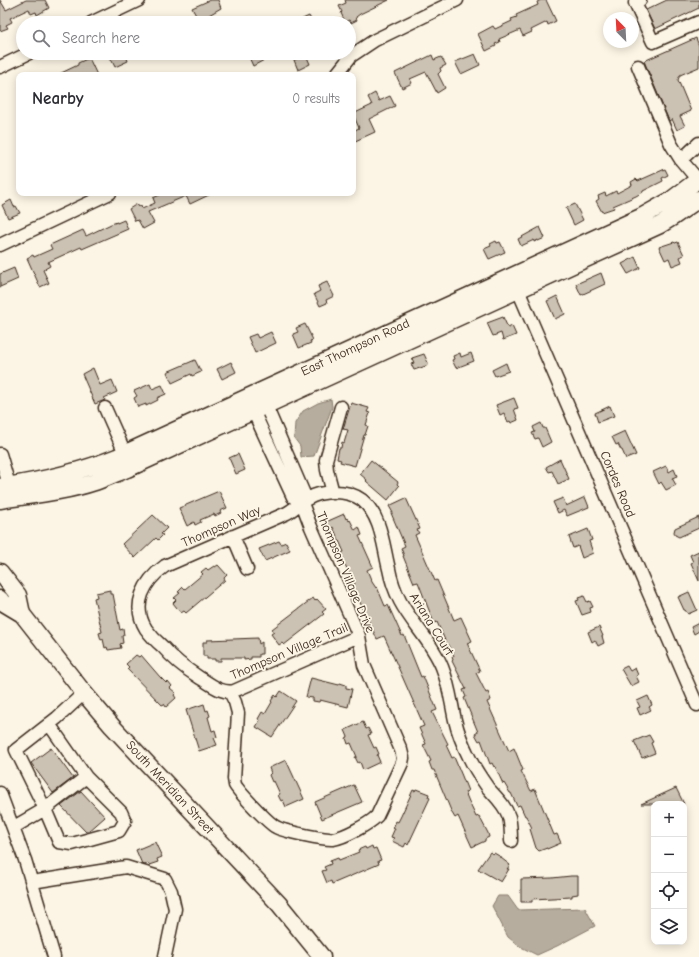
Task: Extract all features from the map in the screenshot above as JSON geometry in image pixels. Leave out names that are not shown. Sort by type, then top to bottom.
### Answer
[{"type":"main road","name":"East Thompson Road","points":[[0,500],[55,492],[95,482],[127,469],[260,408],[515,282],[657,209],[676,197],[698,179]]},
{"type":"main road","name":"East Thompson Road","points":[[5,486],[86,468],[125,453],[253,394],[515,282],[660,224],[699,199]]},
{"type":"main road","name":"South Meridian Street","points":[[0,572],[18,595],[22,614]]},
{"type":"main road","name":"South Meridian Street","points":[[0,599],[2,602],[22,614],[112,726],[279,904],[322,957]]},
{"type":"street","points":[[102,16],[123,3],[139,0]]},
{"type":"street","points":[[356,53],[375,40],[457,0]]},
{"type":"street","points":[[640,0],[635,2],[653,42],[698,26]]},
{"type":"street","points":[[0,67],[16,59]]},
{"type":"street","points":[[339,72],[349,60]]},
{"type":"street","points":[[638,66],[671,144],[681,160],[698,179]]},
{"type":"street","points":[[681,160],[699,142]]},
{"type":"street","points":[[0,244],[104,196]]},
{"type":"street","name":"Cordes Road","points":[[515,282],[698,704]]},
{"type":"street","name":"Thompson Village Drive","points":[[230,692],[238,713],[234,779],[235,785],[270,822],[282,830],[334,839],[372,822],[377,816],[402,764],[403,758],[401,750],[364,665],[359,636],[302,503],[293,497],[260,408],[253,394]]},
{"type":"street","points":[[333,493],[326,460],[341,407]]},
{"type":"street","points":[[105,408],[125,453]]},
{"type":"street","points":[[0,454],[5,486]]},
{"type":"street","name":"Ariana Court","points":[[302,503],[314,496],[333,493],[347,493],[367,504],[383,538],[389,571],[396,592],[406,611],[440,662],[449,687],[455,720],[462,743],[479,775],[502,804],[511,827],[511,841]]},
{"type":"street","name":"Thompson Way","points":[[230,692],[221,690],[182,666],[147,630],[141,615],[140,600],[144,589],[153,576],[165,566],[287,513],[302,503]]},
{"type":"street","points":[[233,536],[247,569]]},
{"type":"street","name":"Thompson Village Trail","points":[[230,692],[359,636]]},
{"type":"street","points":[[49,724],[86,777],[121,812],[125,821],[119,831],[72,844],[59,842],[46,809],[16,750],[49,724],[84,693]]},
{"type":"street","points":[[14,827],[46,809],[86,777]]},
{"type":"street","points":[[0,793],[14,827],[54,957]]},
{"type":"street","points":[[32,882],[126,867],[164,879],[171,891],[175,909],[165,956]]},
{"type":"shaded area","points":[[331,399],[332,407],[314,456],[301,457],[300,446],[294,438],[295,423],[303,411],[318,403]]},
{"type":"shaded area","points":[[498,896],[508,896],[518,910],[585,908],[595,926],[537,955],[519,946],[508,937],[492,906]]},
{"type":"building","points":[[0,0],[6,10],[26,0],[45,0],[49,8],[37,15],[36,12],[31,14],[29,9],[10,18],[12,22],[6,25],[8,28],[0,31]]},
{"type":"building","points":[[210,0],[218,0],[221,8],[210,16],[196,16],[192,8]]},
{"type":"building","points":[[345,0],[389,0],[356,17],[342,16],[339,6],[346,3]]},
{"type":"building","points":[[546,0],[556,21],[548,25],[547,22],[523,36],[520,30],[499,39],[500,42],[495,44],[496,46],[486,51],[478,34],[493,26],[495,29],[512,21],[511,19],[517,17],[516,15],[538,5],[537,2]]},
{"type":"building","points":[[667,0],[699,0],[699,8],[655,29],[646,10]]},
{"type":"building","points":[[696,38],[699,46],[699,67],[680,75],[678,80],[691,111],[680,116],[685,126],[677,130],[672,119],[669,121],[644,61]]},
{"type":"building","points":[[475,54],[480,65],[461,74],[455,62]]},
{"type":"building","points":[[432,55],[434,60],[441,57],[446,65],[440,68],[441,71],[438,74],[445,88],[437,93],[426,72],[410,79],[412,83],[402,88],[395,73]]},
{"type":"building","points":[[85,60],[90,60],[96,72],[63,72],[78,65],[78,63]]},
{"type":"building","points":[[112,60],[128,60],[128,61],[115,67]]},
{"type":"building","points":[[250,60],[264,60],[253,66]]},
{"type":"building","points":[[294,60],[308,60],[310,64],[298,70]]},
{"type":"building","points":[[375,93],[379,101],[390,96],[395,106],[369,119],[375,132],[356,141],[356,130],[359,128],[356,121],[356,113],[372,105],[368,97]]},
{"type":"building","points":[[665,169],[668,175],[662,178],[663,181],[636,196],[613,206],[614,208],[602,212],[596,201],[599,199],[598,196],[605,193],[606,196],[616,191],[617,193],[632,185],[631,182],[636,179],[638,181]]},
{"type":"building","points":[[157,196],[186,196],[148,212],[154,223],[143,229],[138,220],[135,221],[129,209],[137,204],[139,207],[141,206],[142,209],[155,203],[153,198]]},
{"type":"building","points":[[186,196],[207,196],[190,204]]},
{"type":"building","points":[[11,200],[14,207],[16,206],[20,213],[8,218],[2,205]]},
{"type":"building","points":[[575,204],[583,220],[574,225],[566,208]]},
{"type":"building","points":[[124,220],[128,229],[82,249],[81,247],[48,262],[50,266],[43,270],[49,283],[40,287],[27,258],[33,255],[34,257],[52,249],[50,245],[83,230],[86,236],[111,224]]},
{"type":"building","points":[[540,227],[545,238],[534,242],[534,240],[521,246],[518,239]]},
{"type":"building","points":[[496,241],[497,243],[500,242],[505,252],[489,259],[484,249],[491,246],[490,244]]},
{"type":"building","points":[[678,242],[684,255],[680,257],[682,262],[672,266],[669,258],[665,260],[659,247]]},
{"type":"building","points":[[635,257],[640,268],[628,274],[622,264]]},
{"type":"building","points":[[14,268],[18,279],[0,287],[0,274]]},
{"type":"building","points":[[601,273],[605,284],[581,295],[576,284]]},
{"type":"building","points":[[327,282],[334,296],[326,300],[327,303],[320,306],[314,294],[320,291],[318,286]]},
{"type":"building","points":[[557,296],[565,314],[555,319],[547,301]]},
{"type":"building","points":[[503,317],[508,328],[512,326],[516,335],[503,340],[501,333],[493,336],[487,323]]},
{"type":"building","points":[[305,324],[313,340],[310,341],[311,343],[299,348],[293,334],[298,332],[296,328]]},
{"type":"building","points":[[271,332],[276,343],[255,353],[248,337],[256,334],[258,338]]},
{"type":"building","points":[[460,353],[461,357],[471,353],[474,361],[456,368],[452,360],[454,359],[453,356]]},
{"type":"building","points":[[424,354],[429,365],[414,370],[411,364],[414,363],[412,358]]},
{"type":"building","points":[[195,360],[201,372],[192,376],[191,374],[172,383],[167,372]]},
{"type":"building","points":[[231,362],[236,372],[222,379],[217,369]]},
{"type":"building","points":[[506,363],[509,371],[495,376],[492,370]]},
{"type":"building","points":[[93,368],[100,385],[112,380],[117,392],[104,398],[105,400],[95,404],[82,374]]},
{"type":"building","points":[[150,384],[152,389],[162,385],[166,394],[157,398],[158,400],[146,406],[146,404],[138,407],[134,398],[137,396],[134,391]]},
{"type":"building","points":[[514,398],[518,408],[514,409],[518,420],[511,423],[510,421],[508,422],[504,413],[500,415],[496,405]]},
{"type":"building","points":[[351,403],[369,408],[367,412],[370,413],[366,425],[368,426],[355,466],[340,462],[341,460],[337,459],[339,448],[341,448],[342,442],[344,443],[348,430],[343,429]]},
{"type":"building","points":[[610,406],[614,416],[598,422],[595,413]]},
{"type":"building","points":[[541,423],[543,428],[545,428],[551,442],[542,447],[538,438],[535,439],[532,433],[535,432],[533,427]]},
{"type":"building","points":[[625,431],[636,455],[626,459],[622,450],[618,444],[616,445],[612,437]]},
{"type":"building","points":[[238,454],[245,470],[236,474],[229,458]]},
{"type":"building","points":[[560,459],[569,479],[558,484],[552,471],[549,472],[546,467]]},
{"type":"building","points":[[371,460],[398,482],[397,484],[399,486],[388,500],[360,474]]},
{"type":"building","points":[[666,466],[669,472],[674,469],[677,476],[672,478],[676,485],[666,490],[661,482],[659,484],[653,472]]},
{"type":"building","points":[[219,491],[227,508],[220,511],[221,513],[215,516],[214,514],[200,520],[201,522],[195,525],[194,522],[187,526],[179,508]]},
{"type":"building","points":[[585,497],[589,507],[567,516],[564,510],[558,513],[553,502],[563,498],[566,506]]},
{"type":"building","points":[[406,498],[420,529],[417,530],[419,533],[415,535],[435,581],[437,580],[454,620],[461,617],[472,641],[467,643],[480,671],[476,673],[486,693],[488,692],[491,700],[487,702],[509,751],[514,748],[523,770],[521,771],[531,791],[535,789],[554,835],[557,834],[561,843],[547,849],[539,851],[536,848],[530,829],[532,828],[526,816],[520,805],[517,806],[511,793],[504,783],[503,784],[495,766],[494,767],[492,763],[490,764],[481,740],[479,741],[475,734],[478,732],[464,698],[466,697],[463,690],[466,689],[452,661],[452,657],[454,656],[449,645],[447,645],[437,622],[434,623],[418,582],[414,583],[403,556],[401,548],[405,546],[389,506]]},
{"type":"building","points":[[344,514],[346,519],[347,518],[349,521],[350,520],[355,530],[359,527],[362,535],[359,536],[373,567],[367,570],[372,582],[376,588],[377,587],[385,606],[388,605],[402,636],[404,635],[421,677],[423,676],[437,710],[432,712],[448,744],[446,745],[452,758],[454,757],[462,776],[468,791],[465,792],[476,817],[479,816],[488,833],[489,837],[485,839],[485,841],[472,847],[458,816],[455,818],[452,813],[434,770],[432,770],[429,762],[431,761],[423,745],[426,744],[419,728],[424,726],[402,676],[384,636],[377,639],[352,585],[355,584],[342,559],[340,553],[344,552],[333,527],[330,529],[326,522]]},
{"type":"building","points":[[153,515],[167,528],[158,540],[156,538],[135,558],[122,544]]},
{"type":"building","points":[[699,517],[699,528],[679,537],[675,535],[675,528]]},
{"type":"building","points":[[588,529],[592,540],[589,541],[593,553],[582,558],[578,546],[573,548],[569,537]]},
{"type":"building","points":[[279,541],[281,544],[286,542],[290,550],[265,561],[259,549]]},
{"type":"building","points":[[699,551],[699,581],[691,563],[693,562],[690,555]]},
{"type":"building","points":[[218,565],[227,575],[224,578],[225,580],[186,613],[184,611],[181,613],[173,603],[176,600],[174,598],[180,593],[178,592],[183,587],[185,589],[203,574],[201,572],[206,568],[208,570]]},
{"type":"building","points":[[110,590],[110,594],[113,594],[120,630],[123,629],[124,635],[122,636],[123,643],[120,644],[121,648],[108,650],[107,647],[105,648],[103,639],[101,640],[99,633],[102,632],[94,598],[97,597],[96,593]]},
{"type":"building","points":[[689,592],[697,610],[688,614],[684,610],[678,597]]},
{"type":"building","points":[[584,596],[587,602],[590,601],[593,607],[590,608],[591,612],[582,615],[576,601],[579,600],[578,598]]},
{"type":"building","points":[[313,598],[315,601],[317,599],[326,609],[322,612],[324,614],[284,645],[282,643],[279,645],[271,634],[274,632],[272,629]]},
{"type":"building","points":[[699,623],[699,631],[694,634],[691,627]]},
{"type":"building","points":[[599,627],[604,643],[598,646],[595,640],[592,642],[588,632]]},
{"type":"building","points":[[258,638],[259,644],[262,642],[262,654],[259,654],[259,657],[251,657],[251,659],[244,660],[244,658],[221,658],[221,661],[215,661],[215,659],[207,659],[207,656],[203,656],[203,642],[207,642],[207,640]]},
{"type":"building","points":[[136,655],[139,657],[141,655],[166,683],[168,681],[172,686],[170,688],[176,693],[174,695],[176,698],[166,707],[164,704],[162,705],[127,669],[129,667],[126,664]]},
{"type":"building","points":[[627,666],[630,671],[635,668],[638,675],[636,676],[639,682],[631,686],[621,669]]},
{"type":"building","points":[[311,678],[339,685],[340,683],[346,685],[346,688],[352,689],[348,707],[320,700],[319,702],[313,701],[313,698],[306,697]]},
{"type":"building","points":[[281,691],[296,701],[272,737],[256,727],[262,712],[265,714],[275,695],[277,697]]},
{"type":"building","points":[[648,696],[652,705],[649,707],[651,710],[640,715],[637,708],[640,707],[637,701]]},
{"type":"building","points":[[204,704],[206,711],[208,710],[210,716],[208,717],[212,731],[215,730],[217,737],[214,738],[217,745],[199,751],[186,710]]},
{"type":"building","points":[[363,722],[366,729],[368,728],[371,734],[368,735],[374,748],[376,747],[380,762],[363,770],[360,762],[358,763],[355,757],[357,757],[351,743],[348,744],[346,738],[348,737],[345,730]]},
{"type":"building","points":[[649,735],[653,742],[651,743],[655,753],[642,758],[634,741]]},
{"type":"building","points":[[51,748],[73,778],[53,793],[31,763]]},
{"type":"building","points":[[286,760],[304,799],[286,807],[283,800],[281,801],[278,795],[280,794],[274,781],[272,782],[269,775],[271,773],[269,768]]},
{"type":"building","points":[[354,785],[362,802],[322,819],[315,802]]},
{"type":"building","points":[[676,788],[682,801],[651,801],[651,804],[641,804]]},
{"type":"building","points":[[416,789],[429,794],[428,797],[430,798],[408,845],[406,843],[404,847],[392,841],[394,838],[391,837],[396,821],[398,822],[413,790],[415,791]]},
{"type":"building","points":[[81,791],[105,817],[88,832],[86,832],[61,806]]},
{"type":"building","points":[[155,842],[162,857],[157,859],[158,862],[149,865],[148,863],[145,865],[142,864],[136,850]]},
{"type":"building","points":[[372,846],[373,849],[376,848],[381,860],[378,861],[379,864],[332,884],[331,881],[327,883],[322,871],[326,870],[324,867],[331,864],[330,861],[338,858],[339,860],[359,852],[358,850],[365,847],[366,849]]},
{"type":"building","points":[[490,852],[501,857],[510,865],[501,882],[478,869]]},
{"type":"building","points":[[578,876],[578,894],[572,895],[572,897],[532,899],[532,902],[521,902],[521,879]]}]
